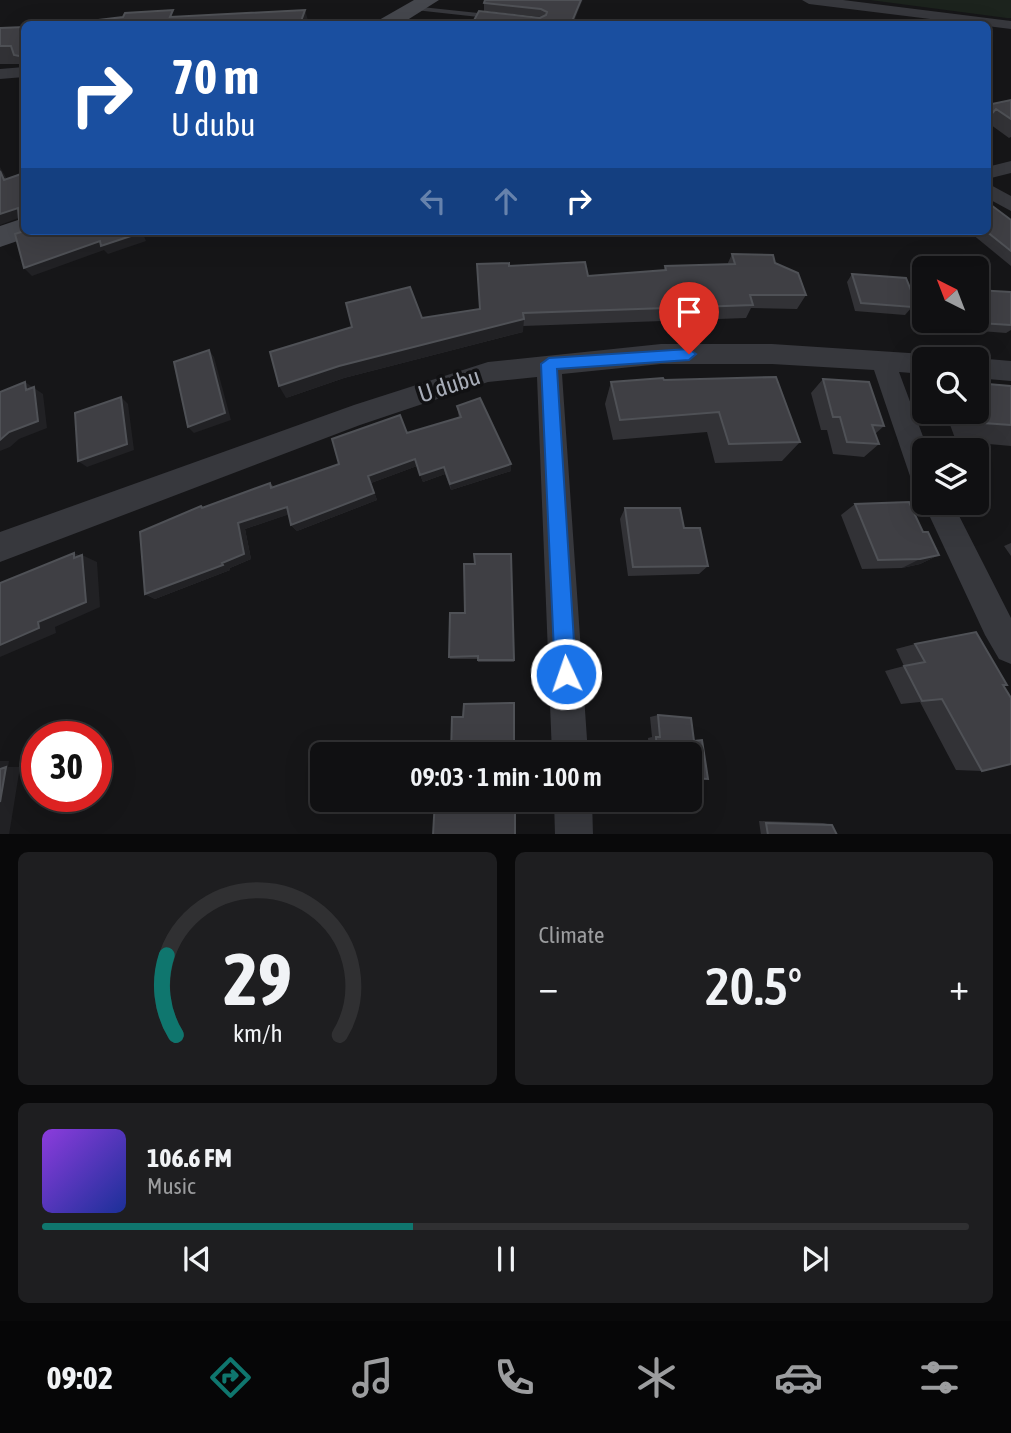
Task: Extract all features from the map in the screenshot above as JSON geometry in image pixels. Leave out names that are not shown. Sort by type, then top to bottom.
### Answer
[{"type":"street","points":[[809,0],[979,21]]},
{"type":"street","points":[[391,21],[422,4]]},
{"type":"street","points":[[991,23],[1011,25]]},
{"type":"street","points":[[0,74],[21,72]]},
{"type":"street","points":[[991,172],[1011,167]]},
{"type":"street","points":[[991,192],[1011,205]]},
{"type":"street","points":[[0,237],[21,229]]},
{"type":"street","name":"U dubu","points":[[0,547],[354,416],[488,372],[661,354],[772,354],[912,363]]},
{"type":"street","points":[[883,361],[912,448]]},
{"type":"street","points":[[549,364],[569,742]]},
{"type":"street","points":[[989,369],[1011,371]]},
{"type":"street","points":[[943,515],[996,624],[1011,647]]},
{"type":"street","points":[[574,812],[575,834]]},
{"type":"lane","points":[[422,4],[503,17]]},
{"type":"shaded area","points":[[870,0],[1011,0],[1011,18],[1007,18]]},
{"type":"building","points":[[485,0],[581,0],[572,21],[474,21],[479,11],[540,18],[547,12],[541,9],[484,3]]},
{"type":"building","points":[[173,10],[170,17],[305,10],[301,21],[90,21],[123,17],[125,13]]},
{"type":"building","points":[[21,27],[21,56],[14,55],[11,46],[0,46],[0,28]]},
{"type":"building","points":[[1011,100],[1011,119],[996,109],[991,115],[991,104]]},
{"type":"building","points":[[0,171],[4,180],[21,174],[21,220],[18,208],[0,214]]},
{"type":"building","points":[[991,205],[1011,220],[1011,251],[991,235]]},
{"type":"building","points":[[15,234],[134,235],[101,246],[100,241],[24,268]]},
{"type":"building","points":[[732,254],[773,255],[775,263],[798,273],[806,295],[750,295],[753,305],[523,313],[524,319],[339,366],[279,386],[270,352],[352,327],[346,303],[410,287],[422,318],[480,309],[477,264],[509,263],[509,266],[585,262],[588,276],[666,270],[665,266],[735,264]]},
{"type":"building","points":[[852,274],[906,278],[912,293],[912,307],[861,303]]},
{"type":"building","points":[[989,291],[1011,292],[1011,325],[989,324]]},
{"type":"building","points":[[209,350],[225,413],[188,427],[174,362]]},
{"type":"building","points":[[776,377],[800,442],[729,444],[719,412],[620,420],[611,382],[663,378]]},
{"type":"building","points":[[823,379],[869,382],[884,426],[872,425],[879,444],[847,442],[840,417],[833,417]]},
{"type":"building","points":[[25,382],[26,390],[34,387],[38,421],[9,432],[0,440],[0,392]]},
{"type":"building","points":[[989,384],[1011,386],[1011,425],[989,423]]},
{"type":"building","points":[[121,397],[127,444],[78,461],[75,413]]},
{"type":"building","points":[[480,398],[511,464],[450,484],[444,467],[420,475],[415,459],[368,476],[374,493],[291,525],[287,507],[238,523],[244,554],[222,563],[223,565],[145,594],[140,532],[201,506],[202,508],[270,483],[271,488],[339,464],[332,439],[400,415],[407,433],[461,417],[457,406]]},
{"type":"building","points":[[909,502],[912,515],[915,515],[923,532],[928,532],[939,555],[920,559],[878,560],[855,504]]},
{"type":"building","points":[[625,508],[680,508],[684,528],[700,528],[708,566],[633,567]]},
{"type":"building","points":[[74,553],[74,558],[82,555],[86,602],[38,622],[39,628],[0,645],[0,583]]},
{"type":"building","points":[[474,554],[511,554],[514,660],[478,660],[478,656],[449,657],[450,613],[465,613],[464,564],[475,564]]},
{"type":"building","points":[[976,632],[1007,685],[1003,685],[1011,698],[1011,764],[982,771],[942,699],[922,701],[904,666],[925,662],[915,644]]},
{"type":"building","points":[[514,703],[514,742],[451,742],[452,717],[463,717],[464,704]]},
{"type":"building","points":[[658,715],[691,718],[694,741],[702,740],[708,779],[702,779],[702,742],[656,742],[656,737],[660,737]]},
{"type":"building","points":[[6,767],[0,802],[0,769]]},
{"type":"building","points":[[434,812],[515,812],[515,834],[433,834]]},
{"type":"building","points":[[766,823],[832,825],[836,834],[768,834]]},
{"type":"route","points":[[566,674],[549,364],[689,354]]}]
